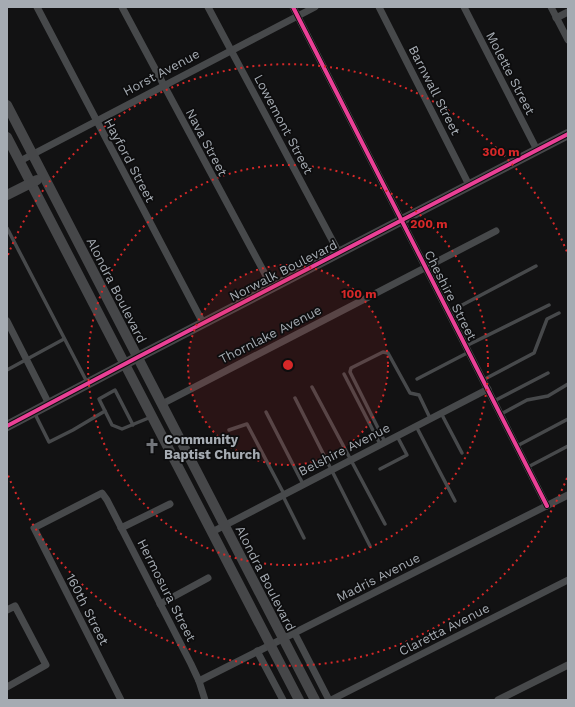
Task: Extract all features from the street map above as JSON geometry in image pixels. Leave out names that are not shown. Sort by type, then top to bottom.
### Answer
[{"type":"main road","name":"Alondra Boulevard","points":[[7,105],[315,700]]},
{"type":"main road","name":"Norwalk Boulevard","points":[[7,426],[568,134]]},
{"type":"main road","name":"Alondra Boulevard","points":[[7,137],[299,700]]},
{"type":"main road","points":[[7,195],[44,176]]},
{"type":"street","name":"Hayford Street","points":[[36,7],[203,323]]},
{"type":"street","name":"Nava Street","points":[[122,7],[272,287]]},
{"type":"street","name":"Lowemont Street","points":[[208,7],[338,253]]},
{"type":"street","name":"Cheshire Street","points":[[293,7],[548,506]]},
{"type":"street","name":"Horst Avenue","points":[[20,161],[315,7]]},
{"type":"street","name":"Barnwall Street","points":[[379,7],[470,185]]},
{"type":"street","name":"Molette Street","points":[[464,7],[537,150]]},
{"type":"street","points":[[551,7],[568,40]]},
{"type":"street","points":[[556,18],[568,12]]},
{"type":"street","name":"Thornlake Avenue","points":[[162,404],[496,231]]},
{"type":"street","points":[[7,320],[49,404]]},
{"type":"street","name":"Belshire Avenue","points":[[212,532],[488,389]]},
{"type":"street","name":"Hermosura Street","points":[[34,528],[102,493],[122,528],[199,680],[205,700]]},
{"type":"street","name":"Madris Avenue","points":[[199,680],[568,495]]},
{"type":"street","points":[[122,528],[170,504]]},
{"type":"street","name":"160th Street","points":[[34,528],[121,700]]},
{"type":"street","points":[[160,604],[208,578]]},
{"type":"street","name":"Claretta Avenue","points":[[330,700],[568,580]]},
{"type":"street","points":[[7,610],[15,606],[46,665],[7,687]]},
{"type":"street","name":"Alondra Boulevard","points":[[294,632],[330,700]]},
{"type":"street","points":[[257,651],[283,700]]},
{"type":"street","points":[[498,700],[568,665]]},
{"type":"lane","points":[[7,228],[87,384]]},
{"type":"lane","points":[[449,312],[536,266]]},
{"type":"lane","points":[[417,379],[468,349],[549,305]]},
{"type":"lane","points":[[483,380],[534,353],[547,319],[559,313]]},
{"type":"lane","points":[[7,370],[64,339]]},
{"type":"lane","points":[[383,443],[350,372],[351,368],[383,352],[388,353],[410,393],[418,395],[430,418]]},
{"type":"lane","points":[[494,401],[548,373]]},
{"type":"lane","points":[[344,374],[383,443]]},
{"type":"lane","points":[[501,414],[527,400],[548,396],[568,384]]},
{"type":"lane","points":[[312,387],[385,524]]},
{"type":"lane","points":[[133,425],[115,390],[99,398],[112,425],[122,429],[133,425],[152,417]]},
{"type":"lane","points":[[295,398],[370,546]]},
{"type":"lane","points":[[34,412],[49,442],[105,411]]},
{"type":"lane","points":[[266,412],[303,484]]},
{"type":"lane","points":[[441,413],[462,453]]},
{"type":"lane","points":[[517,446],[568,419]]},
{"type":"lane","points":[[228,430],[247,424],[304,538]]},
{"type":"lane","points":[[416,426],[455,501]]},
{"type":"lane","points":[[380,469],[407,455],[397,436]]},
{"type":"lane","points":[[528,467],[568,446]]},
{"type":"cycle path","points":[[293,7],[547,506]]},
{"type":"cycle path","points":[[7,426],[568,134]]},
{"type":"place","name":"Community Baptist Church","points":[[152,446]]}]
